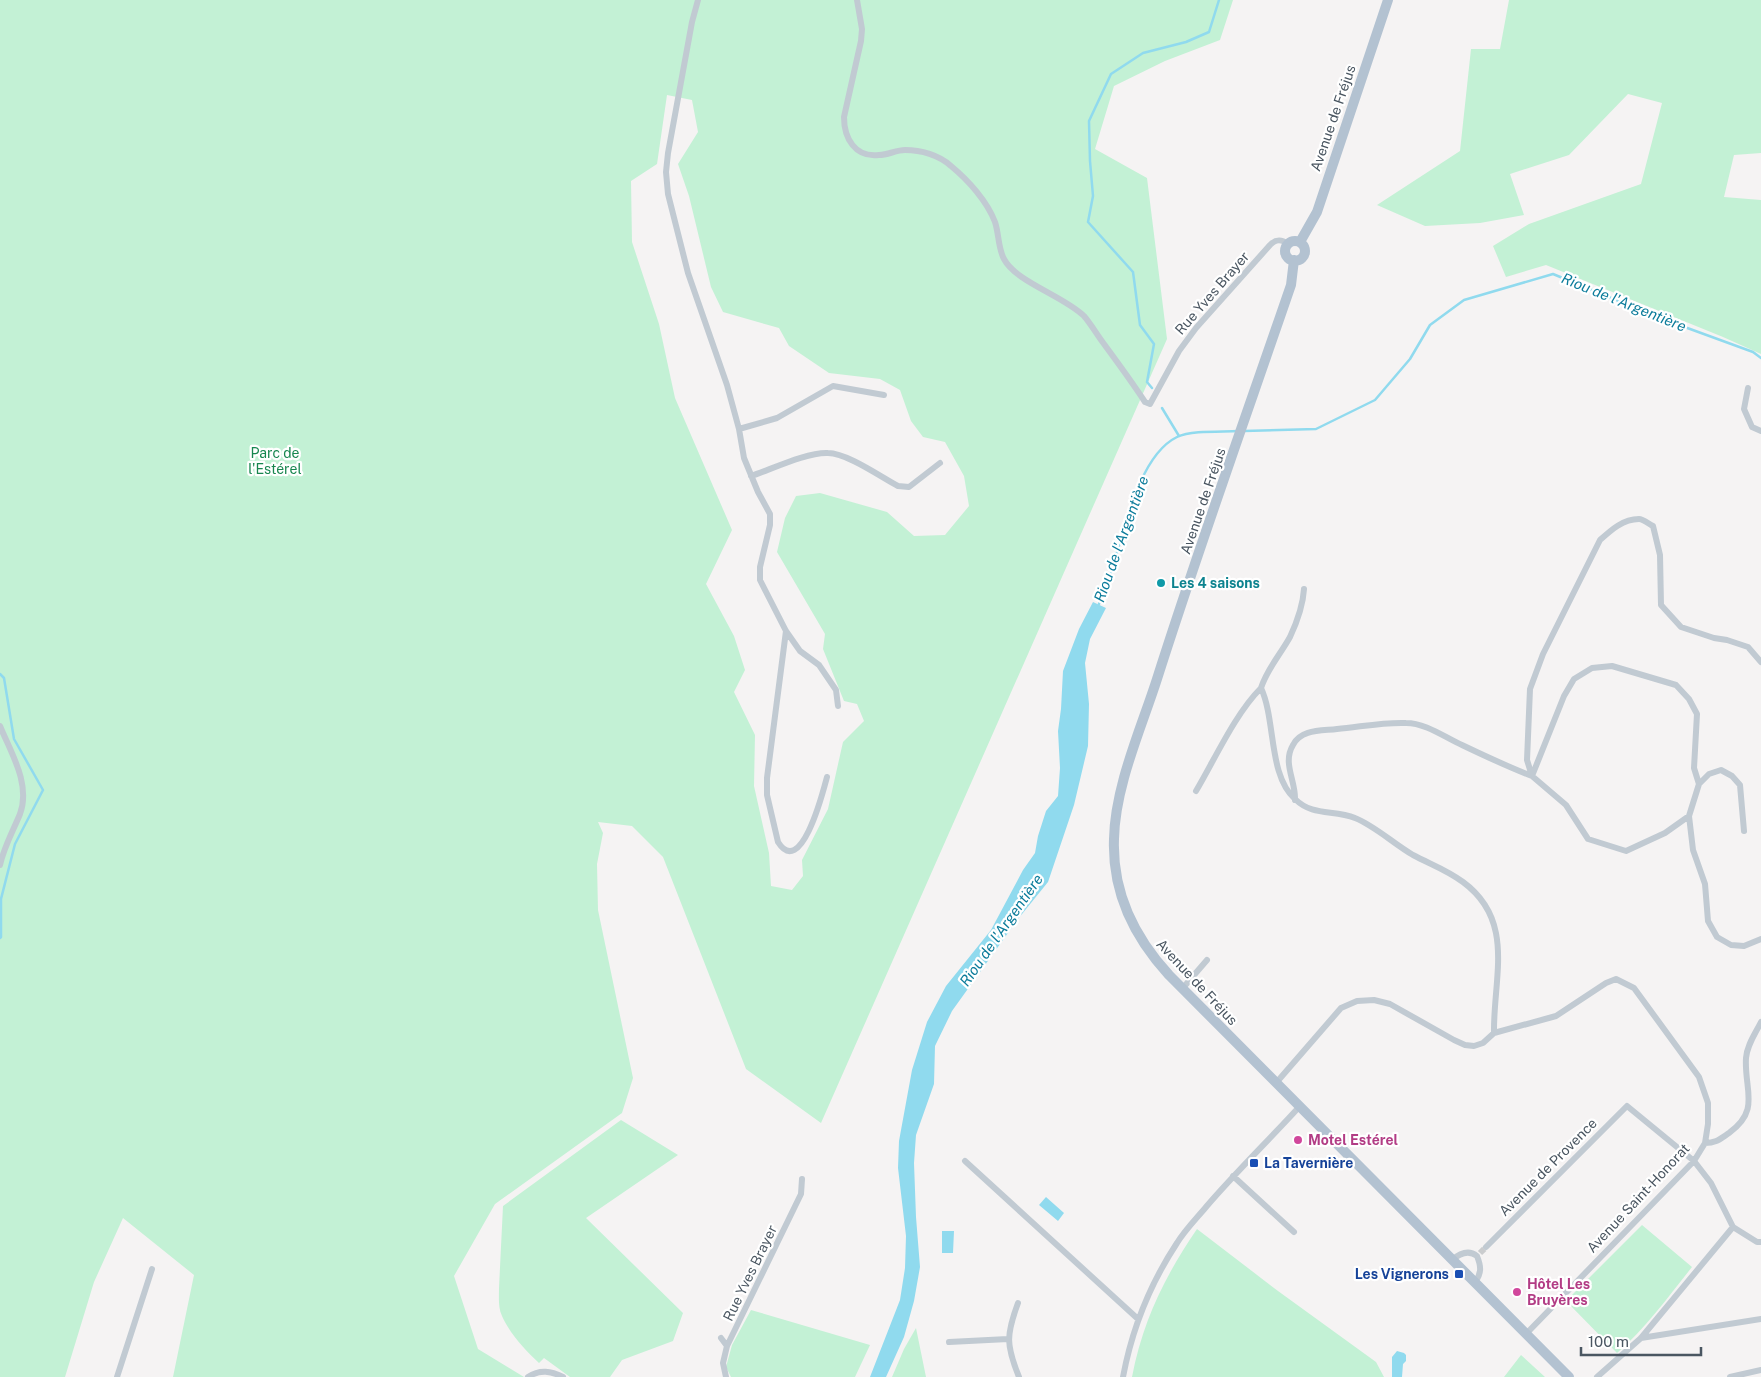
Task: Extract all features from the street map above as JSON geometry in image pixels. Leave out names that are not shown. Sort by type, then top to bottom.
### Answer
[{"type":"main road","name":"Avenue de Fréjus","points":[[1300,242],[1316,212],[1388,0]]},
{"type":"main road","points":[[1300,242],[1305,250],[1304,255],[1302,258],[1290,259],[1285,252],[1288,244],[1300,242]]},
{"type":"main road","name":"Avenue de Fréjus","points":[[1294,260],[1291,285],[1127,769],[1118,808],[1114,839],[1118,883],[1133,927],[1155,961],[1569,1377]]},
{"type":"street","points":[[698,0],[692,22],[670,144],[666,172],[668,194],[688,274],[727,385],[739,429],[744,458],[770,514],[770,525],[760,567],[760,580],[786,631],[800,651],[820,665],[836,690],[838,706]]},
{"type":"street","name":"Rue Yves Brayer","points":[[857,0],[862,41],[844,117],[844,128],[855,149],[865,154],[880,155],[903,150],[924,152],[946,161],[986,206],[995,222],[1004,259],[1026,279],[1067,303],[1084,316],[1145,402],[1150,404],[1179,351],[1196,328],[1270,245],[1274,241],[1279,240],[1288,244]]},
{"type":"street","points":[[739,429],[777,418],[833,386],[884,395]]},
{"type":"street","points":[[1748,388],[1744,409],[1752,427],[1761,431]]},
{"type":"street","points":[[751,476],[814,454],[829,453],[842,456],[898,486],[909,487],[940,463]]},
{"type":"street","points":[[1532,776],[1527,760],[1530,689],[1543,654],[1600,540],[1612,529],[1625,522],[1640,519],[1653,526],[1660,555],[1661,605],[1681,627],[1748,647],[1761,662]]},
{"type":"street","points":[[1196,791],[1241,713],[1261,688],[1265,676],[1290,637],[1303,604],[1304,589]]},
{"type":"street","points":[[786,631],[766,778],[767,795],[778,842],[782,849],[790,852],[799,848],[814,820],[827,777]]},
{"type":"street","points":[[1532,776],[1564,696],[1574,679],[1592,668],[1612,666],[1676,685],[1689,699],[1697,714],[1694,768],[1699,784]]},
{"type":"street","points":[[1261,688],[1266,700],[1282,782],[1295,800],[1320,813],[1343,814],[1357,819],[1412,854],[1446,870],[1465,883],[1491,914],[1498,937],[1494,1033]]},
{"type":"street","points":[[1295,800],[1296,791],[1288,765],[1293,743],[1299,737],[1306,733],[1321,731],[1406,723],[1423,726],[1532,776],[1566,805],[1588,839],[1626,851],[1665,833],[1689,816]]},
{"type":"street","points":[[0,726],[23,784],[24,796],[21,812],[2,855],[0,865]]},
{"type":"street","points":[[1744,831],[1740,785],[1732,776],[1722,770],[1709,774],[1699,784],[1689,816],[1692,850],[1705,884],[1708,922],[1717,937],[1731,945],[1744,946],[1761,939]]},
{"type":"street","points":[[1182,989],[1207,960]]},
{"type":"street","points":[[1276,1083],[1341,1008],[1357,1001],[1374,1000],[1390,1004],[1465,1045],[1474,1046],[1483,1043],[1494,1033],[1556,1016],[1606,983],[1616,979],[1634,988],[1699,1077],[1708,1103],[1708,1124],[1705,1142]]},
{"type":"street","name":"Avenue Saint-Honorat","points":[[1526,1334],[1694,1161],[1705,1142],[1716,1143],[1738,1127],[1749,1109],[1746,1058],[1749,1046],[1761,1022]]},
{"type":"street","points":[[1123,1377],[1138,1319],[1150,1291],[1177,1242],[1233,1176],[1300,1106]]},
{"type":"street","name":"Avenue de Provence","points":[[1486,1247],[1627,1106],[1694,1161]]},
{"type":"street","points":[[965,1161],[1138,1319]]},
{"type":"street","points":[[1694,1161],[1711,1183],[1733,1227],[1757,1242],[1761,1242]]},
{"type":"street","points":[[1233,1176],[1294,1232]]},
{"type":"street","name":"Rue Yves Brayer","points":[[726,1377],[723,1363],[728,1346],[802,1194],[802,1180]]},
{"type":"street","points":[[1598,1377],[1641,1338],[1733,1227]]},
{"type":"street","points":[[1452,1260],[1463,1253],[1478,1254],[1481,1270],[1479,1277],[1474,1282]]},
{"type":"street","points":[[117,1377],[152,1269]]},
{"type":"street","points":[[1018,1303],[1010,1324],[1008,1339],[1019,1377]]},
{"type":"street","points":[[1641,1338],[1761,1319]]},
{"type":"street","points":[[721,1338],[728,1346]]},
{"type":"street","points":[[949,1342],[1008,1339]]},
{"type":"street","points":[[1730,1377],[1761,1370]]},
{"type":"street","points":[[528,1377],[538,1372],[551,1371],[563,1377]]},
{"type":"green space","name":"Parc de l'Estérel","points":[[0,0],[1233,0],[1220,40],[1165,61],[1114,86],[1095,149],[1147,178],[1167,339],[821,1123],[746,1069],[663,857],[632,826],[598,822],[603,833],[597,864],[598,910],[633,1078],[622,1113],[495,1204],[454,1276],[478,1349],[524,1377],[173,1377],[194,1275],[123,1218],[94,1282],[65,1377],[0,1377]],"holes":[[[667,95],[692,100],[698,132],[678,164],[689,196],[711,287],[723,312],[779,328],[789,346],[829,373],[880,379],[900,390],[911,421],[923,437],[945,442],[964,476],[969,506],[945,535],[914,536],[887,512],[820,493],[796,496],[785,518],[777,552],[825,634],[823,649],[844,701],[857,704],[864,721],[843,742],[828,809],[802,860],[803,876],[792,890],[771,886],[769,853],[754,786],[755,735],[734,692],[745,670],[734,636],[706,584],[732,530],[675,398],[659,324],[632,242],[631,181],[657,164]]]},
{"type":"green space","points":[[1509,0],[1761,0],[1761,153],[1734,155],[1724,197],[1761,200],[1761,354],[1546,265],[1506,277],[1493,246],[1529,224],[1641,184],[1662,103],[1628,94],[1569,155],[1510,174],[1524,215],[1480,223],[1425,226],[1377,205],[1460,151],[1471,49],[1500,49]]},
{"type":"green space","points":[[621,1120],[678,1155],[586,1218],[683,1313],[673,1341],[622,1360],[610,1377],[570,1377],[544,1358],[539,1363],[523,1347],[505,1323],[501,1313],[499,1288],[503,1206]]},
{"type":"green space","points":[[1642,1225],[1692,1267],[1647,1323],[1617,1353],[1566,1301]]},
{"type":"green space","points":[[1197,1229],[1376,1362],[1384,1377],[1132,1377],[1142,1336],[1157,1299],[1165,1281]]},
{"type":"green space","points":[[751,1310],[870,1345],[855,1377],[731,1377],[726,1367],[732,1345]]},
{"type":"green space","points":[[916,1328],[926,1377],[892,1377],[904,1349]]},
{"type":"green space","points":[[1521,1355],[1545,1377],[1504,1377]]},
{"type":"water","points":[[1093,602],[1106,608],[1090,639],[1085,663],[1089,704],[1088,746],[1074,805],[1048,882],[1018,919],[952,1011],[935,1046],[934,1084],[916,1135],[914,1163],[920,1267],[914,1301],[904,1337],[886,1377],[870,1377],[900,1300],[905,1268],[906,1236],[898,1168],[899,1141],[912,1070],[927,1022],[946,986],[991,930],[1023,870],[1035,853],[1046,811],[1058,796],[1060,768],[1058,731],[1063,671],[1079,629]]},
{"type":"water","points":[[1046,1197],[1064,1213],[1058,1221],[1039,1205]]},
{"type":"water","points":[[942,1231],[954,1231],[953,1253],[942,1253]]},
{"type":"water","points":[[1397,1351],[1406,1355],[1406,1361],[1403,1364],[1402,1377],[1392,1377],[1392,1357]]},
{"type":"waterway","points":[[1152,388],[1147,382],[1154,344],[1140,325],[1133,272],[1088,222],[1093,196],[1089,121],[1111,74],[1143,53],[1186,42],[1209,32],[1219,0]]},
{"type":"waterway","name":"Riou de l'Argentière","points":[[1244,431],[1316,429],[1375,400],[1410,359],[1430,325],[1464,300],[1553,274],[1660,318],[1753,352],[1761,358]]},
{"type":"waterway","points":[[1162,408],[1179,436]]},
{"type":"waterway","name":"Riou de l'Argentière","points":[[1099,604],[1110,576],[1134,497],[1152,461],[1164,447],[1177,437],[1199,432],[1238,431]]},
{"type":"waterway","points":[[0,674],[4,678],[14,739],[43,790],[15,844],[1,899],[0,938]]},
{"type":"tunnel","points":[[1480,1253],[1486,1247]]},
{"type":"place","name":"Les 4 saisons","points":[[1161,583]]},
{"type":"place","name":"Motel Estérel","points":[[1298,1140]]},
{"type":"place","name":"La Tavernière","points":[[1254,1163]]},
{"type":"place","name":"Les Vignerons","points":[[1459,1274]]},
{"type":"place","name":"Hôtel Les Bruyères","points":[[1517,1292]]}]
